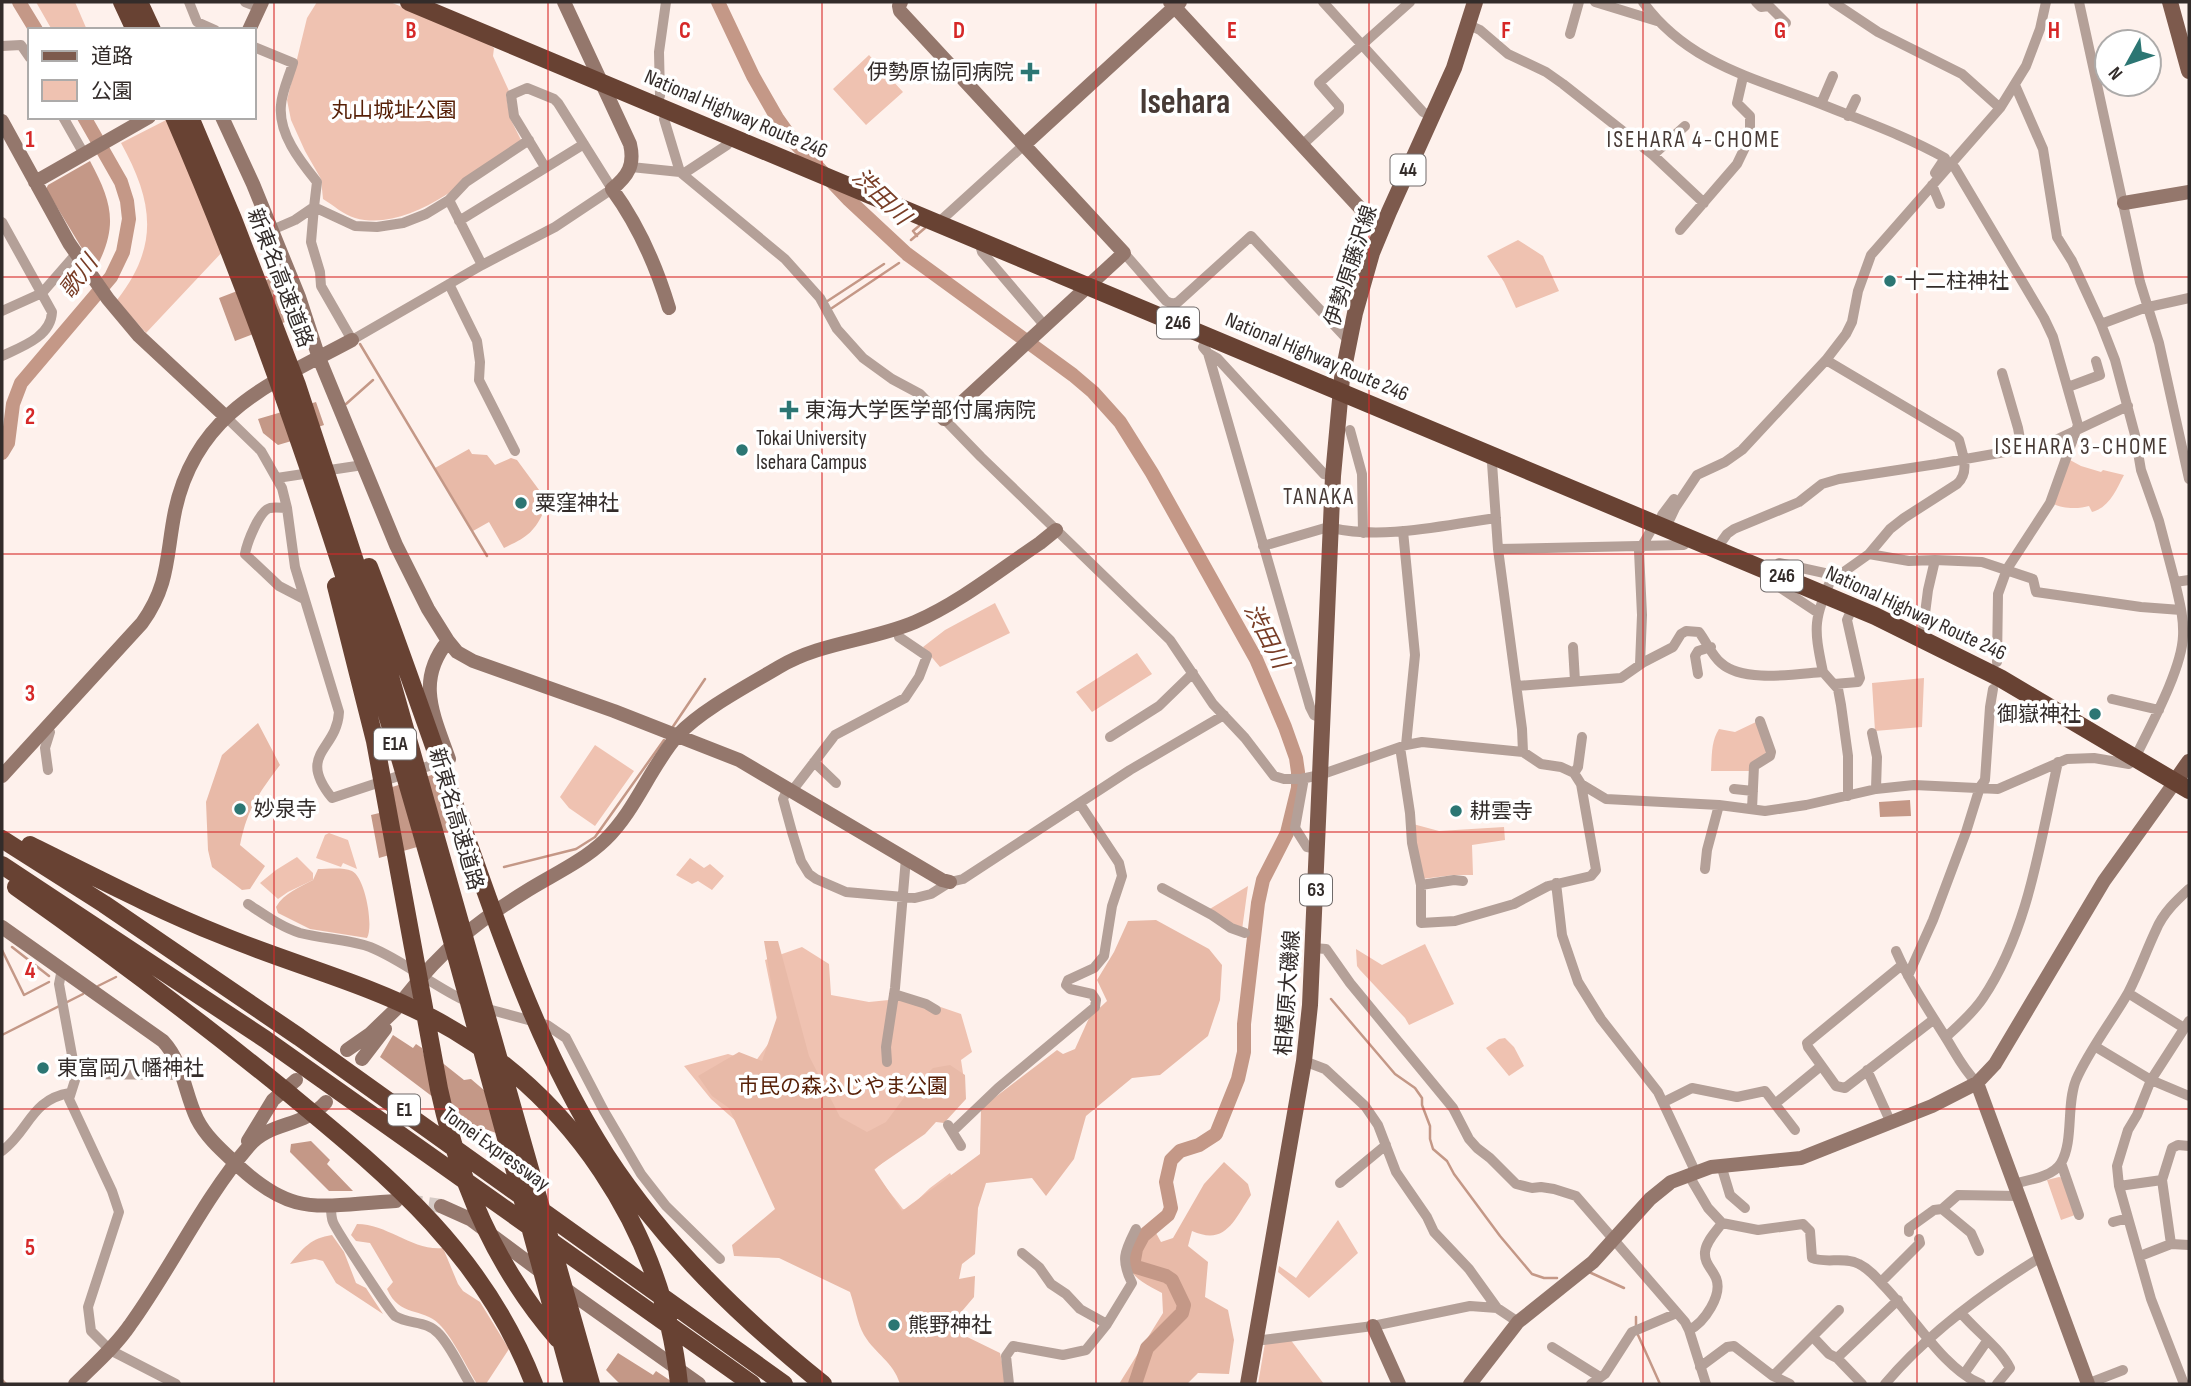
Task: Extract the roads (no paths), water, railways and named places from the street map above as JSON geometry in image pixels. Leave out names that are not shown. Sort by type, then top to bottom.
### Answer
[{"type":"highway","points":[[122,2],[134,28]]},
{"type":"highway","points":[[139,2],[151,28]]},
{"type":"highway","name":"National Highway Route 246","points":[[409,2],[1089,286],[1208,344],[1341,392],[1853,606],[1922,637],[2000,678],[2182,786]]},
{"type":"highway","name":"新東名高速道路","points":[[175,119],[220,224],[264,342],[356,610],[573,1384]]},
{"type":"highway","name":"新東名高速道路","points":[[191,119],[297,385],[373,616],[591,1384]]},
{"type":"highway","points":[[264,342],[280,403],[315,509],[375,741],[451,1141],[477,1213],[502,1260],[548,1327],[602,1384]]},
{"type":"highway","points":[[297,385],[381,597],[520,982],[582,1114],[625,1183],[681,1253],[740,1313],[824,1384]]},
{"type":"highway","points":[[2,831],[13,842],[184,919],[268,954],[386,997],[430,1017],[469,1040],[530,1087],[586,1148],[622,1204],[650,1262],[668,1322],[679,1384]]},
{"type":"highway","name":"Tomei Expressway","points":[[13,842],[289,1030],[784,1384]]},
{"type":"highway","points":[[3,870],[276,1083],[411,1200],[458,1251],[506,1323],[534,1384]]},
{"type":"highway","name":"Tomei Expressway","points":[[3,870],[265,1039],[752,1384]]},
{"type":"main road","name":"伊勢原藤沢線","points":[[1341,392],[1349,341],[1363,282],[1383,227],[1462,50],[1475,2]]},
{"type":"main road","points":[[2169,2],[2189,71]]},
{"type":"main road","name":"相模原大磯線","points":[[1248,1384],[1304,1061],[1318,849],[1309,778],[1324,719],[1333,476],[1341,392]]},
{"type":"main road","points":[[2182,786],[2189,762]]},
{"type":"street","points":[[189,2],[197,22],[210,28]]},
{"type":"street","points":[[245,2],[261,5],[249,28]]},
{"type":"street","points":[[2,776],[142,622],[155,604],[164,580],[175,510],[184,482],[201,449],[226,417],[259,389],[555,227],[625,179],[631,167],[630,144],[564,2]]},
{"type":"street","points":[[660,96],[659,52],[666,2]]},
{"type":"street","points":[[901,2],[900,11],[1025,144],[1166,301],[1173,304],[1178,302],[1251,236],[1349,341]]},
{"type":"street","points":[[1322,2],[1423,112],[1432,117]]},
{"type":"street","points":[[1302,145],[1339,111],[1339,106],[1319,83],[1410,2]]},
{"type":"street","points":[[1570,34],[1579,2]]},
{"type":"street","points":[[1595,2],[1657,22],[1717,65],[1743,77],[1821,104],[1945,158],[1928,183],[1940,204]]},
{"type":"street","points":[[1643,2],[1657,22]]},
{"type":"street","points":[[1756,2],[1761,7],[1769,6],[1786,23]]},
{"type":"street","points":[[1833,2],[1878,32],[1962,74],[2000,108]]},
{"type":"street","points":[[1640,664],[1641,545],[1675,508],[1697,475],[1737,455],[1826,360],[1846,334],[1871,255],[2000,108],[2026,66],[2040,29],[2046,2]]},
{"type":"street","points":[[2079,2],[2189,479]]},
{"type":"street","points":[[937,223],[1175,4],[1372,221],[1383,227]]},
{"type":"street","points":[[1469,25],[1480,30],[1508,54],[1546,72],[1563,84],[1653,155],[1704,203]]},
{"type":"street","points":[[2,46],[22,45],[28,55]]},
{"type":"street","points":[[256,48],[293,63],[283,95],[283,122],[297,157],[317,182],[311,242],[320,272],[321,286],[352,340]]},
{"type":"street","points":[[1821,104],[1833,76]]},
{"type":"street","points":[[1680,230],[1737,164],[1751,137],[1750,116],[1737,103],[1743,77]]},
{"type":"street","points":[[1581,784],[1606,799],[1719,805],[1765,811],[1877,789],[1930,785],[1998,789],[2058,762],[2080,758],[2129,764],[2135,758],[2159,710],[2183,639],[2181,610],[2159,521],[2141,470],[2115,360],[2101,324],[2057,237],[2043,149],[2015,85]]},
{"type":"street","points":[[545,167],[514,116],[511,97],[513,93],[527,88],[554,99],[584,144],[648,247],[669,308]]},
{"type":"street","points":[[1848,116],[1856,99]]},
{"type":"street","points":[[64,119],[86,152]]},
{"type":"street","points":[[35,182],[145,119]]},
{"type":"street","points":[[223,119],[272,230],[319,358],[396,545],[428,609],[457,652],[473,661],[744,762],[950,882]]},
{"type":"street","points":[[664,119],[682,173]]},
{"type":"street","points":[[2,121],[76,254],[108,299],[139,335],[261,451],[277,478],[287,508],[292,556],[339,712],[336,728],[323,747],[317,766],[321,783],[332,798],[449,759],[432,709],[429,686],[435,659],[448,641]]},
{"type":"street","points":[[1653,155],[1685,126]]},
{"type":"street","points":[[1974,136],[1977,139],[1957,169],[2044,318],[2053,337],[2077,416],[2076,431],[2050,503],[2007,569],[1998,594],[1997,662]]},
{"type":"street","points":[[682,173],[727,145],[732,137]]},
{"type":"street","points":[[314,207],[355,226],[377,227],[403,223],[426,214],[449,200],[466,182],[528,140]]},
{"type":"street","points":[[459,221],[584,144]]},
{"type":"street","points":[[631,167],[682,173],[799,272],[820,298],[843,337],[863,358],[892,379],[920,394],[1170,640],[1213,704],[1274,776],[1286,779],[1309,778],[1403,746],[1422,742],[1523,752],[1541,764],[1561,767],[1574,773],[1581,784],[1596,870],[1587,878],[1556,883],[1506,906],[1440,923],[1421,923],[1421,885],[1412,843],[1403,746],[1415,655],[1403,531]]},
{"type":"street","points":[[2124,203],[2189,192]]},
{"type":"street","points":[[449,200],[482,265]]},
{"type":"street","points":[[272,230],[295,220],[314,207]]},
{"type":"street","points":[[2,222],[52,312],[52,317],[33,341],[2,356]]},
{"type":"street","points":[[979,241],[982,252],[1045,326]]},
{"type":"street","points":[[944,419],[1124,253]]},
{"type":"street","points":[[2,311],[42,293],[76,254]]},
{"type":"street","points":[[449,284],[477,341],[479,380],[515,451]]},
{"type":"street","points":[[2101,324],[2148,307],[2189,298]]},
{"type":"street","points":[[1208,344],[1217,358],[1324,474],[1333,476]]},
{"type":"street","points":[[1208,344],[1310,707],[1314,715],[1324,719]]},
{"type":"street","points":[[1818,611],[1768,579],[1779,563],[1832,578],[1845,573],[1869,554],[1890,529],[1963,479],[1965,472],[1959,440],[1956,437],[1826,360]]},
{"type":"street","points":[[2068,387],[2100,375],[2099,365]]},
{"type":"street","points":[[2002,373],[2022,450]]},
{"type":"street","points":[[1717,548],[1734,529],[1799,502],[1822,484],[1866,474],[2045,445],[2128,406]]},
{"type":"street","points":[[1350,430],[1362,474],[1363,533]]},
{"type":"street","points":[[1488,452],[1492,463],[1498,549],[1517,686],[1523,752]]},
{"type":"street","points":[[277,478],[363,465]]},
{"type":"street","points":[[287,508],[265,510],[245,556],[279,586],[304,599]]},
{"type":"street","points":[[1264,546],[1332,527],[1363,533],[1403,531],[1496,518]]},
{"type":"street","points":[[406,996],[421,976],[458,938],[583,857],[605,839],[677,736],[699,718],[789,662],[822,648],[897,629],[923,618],[1056,530]]},
{"type":"street","points":[[1498,549],[1684,545],[1688,536]]},
{"type":"street","points":[[1869,554],[1909,561],[1982,562],[2033,579],[2036,592],[2181,610]]},
{"type":"street","points":[[1922,637],[1927,590],[1935,560]]},
{"type":"street","points":[[1832,578],[1818,611],[1815,636],[1822,672],[1838,689],[1848,756],[1848,796]]},
{"type":"street","points":[[2175,582],[2189,580]]},
{"type":"street","points":[[1834,684],[1858,682],[1860,678],[1847,620],[1853,606]]},
{"type":"street","points":[[897,629],[899,637],[927,656],[914,684],[902,701],[875,712],[835,735],[783,799],[801,861],[812,877],[846,892],[924,897],[950,882],[963,879],[1130,771],[1224,715]]},
{"type":"street","points":[[1517,686],[1621,678],[1640,664],[1673,647],[1686,631],[1699,632],[1718,661],[1727,667],[1762,677],[1822,672]]},
{"type":"street","points":[[1573,647],[1575,681]]},
{"type":"street","points":[[1698,674],[1695,656],[1698,651],[1711,647]]},
{"type":"street","points":[[1110,737],[1160,706],[1193,673]]},
{"type":"street","points":[[1908,976],[1933,920],[1980,787],[1985,780],[1993,689]]},
{"type":"street","points":[[2112,699],[2159,710]]},
{"type":"street","points":[[1752,809],[1754,766],[1771,752],[1764,726]]},
{"type":"street","points":[[46,727],[50,732],[45,748],[48,770]]},
{"type":"street","points":[[1872,733],[1877,757],[1877,789]]},
{"type":"street","points":[[1574,773],[1578,767],[1582,737]]},
{"type":"street","points":[[814,762],[836,783]]},
{"type":"street","points":[[1946,1037],[1968,1017],[1983,998],[2014,937],[2024,910],[2058,762]]},
{"type":"street","points":[[1309,778],[1295,828],[1307,847],[1318,849]]},
{"type":"street","points":[[1472,1383],[1518,1322],[1593,1262],[1650,1199],[1671,1182],[1691,1173],[1721,1166],[1801,1158],[1931,1106],[1977,1083],[1996,1064],[2104,881],[2182,786]]},
{"type":"street","points":[[1734,789],[1753,790]]},
{"type":"street","points":[[961,1146],[950,1128],[1095,1007],[1096,1000],[1092,994],[1070,989],[1066,985],[1068,980],[1094,968],[1104,957],[1112,906],[1119,890],[1122,872],[1119,863],[1080,804]]},
{"type":"street","points":[[1705,869],[1707,850],[1719,805]]},
{"type":"street","points":[[887,1062],[886,1046],[894,994],[905,858]]},
{"type":"street","points":[[1421,885],[1463,881]]},
{"type":"street","points":[[1556,883],[1562,935],[1577,982],[1601,1019],[1664,1102],[1691,1173],[1708,1208],[1722,1223],[1758,1230],[1803,1224],[1810,1231],[1811,1258],[1856,1261],[1898,1300],[1947,1359],[1964,1374],[1982,1384]]},
{"type":"street","points":[[1162,888],[1231,928],[1245,933]]},
{"type":"street","points":[[1909,1232],[1909,1228],[1934,1210],[1942,1209],[1958,1195],[2015,1190],[2056,1170],[2066,1151],[2071,1097],[2076,1080],[2128,993],[2156,928],[2172,905],[2189,889]]},
{"type":"street","points":[[248,904],[290,929],[368,947],[477,1006],[547,1025],[560,1032],[572,1048],[604,1111],[641,1174],[666,1206],[720,1259]]},
{"type":"street","points":[[2,927],[163,1041],[177,1058],[198,1121],[209,1137],[260,1186],[285,1200],[307,1205],[396,1202]]},
{"type":"street","points":[[1313,948],[1326,948],[1350,983],[1453,1108],[1469,1139],[1516,1185],[1541,1187],[1576,1196],[1689,1330],[1706,1384]]},
{"type":"street","points":[[1896,951],[1933,1020],[1946,1037],[1959,1062],[1977,1083],[2087,1384],[2123,1370]]},
{"type":"street","points":[[1902,965],[1807,1043],[1836,1086],[1844,1088],[1933,1020]]},
{"type":"street","points":[[62,969],[58,978],[76,1074],[69,1099],[113,1191],[119,1212],[92,1292],[88,1316],[91,1331],[110,1350],[176,1384]]},
{"type":"street","points":[[2128,993],[2187,1025],[2151,1080],[2128,1130],[2117,1166],[2119,1186],[2154,1307],[2184,1384]]},
{"type":"street","points":[[894,994],[936,1010]]},
{"type":"street","points":[[347,1051],[394,1011],[382,1034],[362,1059]]},
{"type":"street","points":[[2096,1047],[2151,1080],[2189,1096]]},
{"type":"street","points":[[1304,1061],[1325,1069],[1365,1106],[1378,1125],[1396,1172],[1427,1217],[1434,1232],[1469,1269],[1497,1308],[1518,1322]]},
{"type":"street","points":[[1776,1103],[1821,1066]]},
{"type":"street","points":[[1867,1070],[1891,1123]]},
{"type":"street","points":[[76,1074],[184,1075]]},
{"type":"street","points":[[75,1384],[130,1326],[273,1100],[296,1080]]},
{"type":"street","points":[[1664,1102],[1692,1088],[1737,1097],[1765,1091],[1795,1130]]},
{"type":"street","points":[[2,1151],[11,1144],[38,1107],[49,1099],[70,1093]]},
{"type":"street","points":[[235,1163],[261,1135],[273,1128],[304,1119],[326,1102]]},
{"type":"street","points":[[1340,1183],[1386,1145]]},
{"type":"street","points":[[2171,1244],[2162,1181],[2172,1148],[2175,1145],[2189,1146]]},
{"type":"street","points":[[2061,1163],[2079,1215]]},
{"type":"street","points":[[1721,1166],[1730,1195],[1740,1207]]},
{"type":"street","points":[[2119,1186],[2162,1181]]},
{"type":"street","points":[[331,1206],[335,1227],[362,1265],[386,1307],[394,1315],[422,1323],[439,1334],[470,1384]]},
{"type":"street","points":[[441,1206],[471,1219],[699,1384]]},
{"type":"street","points":[[1942,1209],[1971,1233],[1979,1251]]},
{"type":"street","points":[[2113,1222],[2129,1218]]},
{"type":"street","points":[[1689,1330],[1696,1327],[1716,1296],[1717,1283],[1705,1255],[1709,1241],[1722,1223]]},
{"type":"street","points":[[1009,1384],[1006,1356],[1013,1346],[1063,1355],[1086,1350],[1107,1324],[1132,1283],[1124,1258],[1136,1229]]},
{"type":"street","points":[[1881,1282],[1920,1244],[1919,1239]]},
{"type":"street","points":[[2140,1256],[2171,1244],[2189,1245]]},
{"type":"street","points":[[1022,1253],[1039,1267],[1051,1284],[1066,1294],[1080,1309],[1107,1324]]},
{"type":"street","points":[[1885,1384],[1904,1362],[1961,1313],[2001,1282],[2041,1257]]},
{"type":"street","points":[[1837,1358],[1898,1300]]},
{"type":"street","points":[[1255,1341],[1373,1326],[1471,1306],[1497,1308]]},
{"type":"street","points":[[1773,1376],[1839,1310]]},
{"type":"street","points":[[1591,1384],[1600,1377],[1632,1332],[1677,1313]]},
{"type":"street","points":[[1961,1313],[2001,1354],[2010,1368],[1997,1384]]},
{"type":"street","points":[[1373,1326],[1399,1384]]},
{"type":"street","points":[[1813,1337],[1862,1384]]},
{"type":"street","points":[[1964,1374],[1987,1341]]},
{"type":"street","points":[[1552,1346],[1563,1356],[1600,1377]]},
{"type":"street","points":[[1700,1367],[1727,1347],[1734,1346],[1773,1376],[1790,1384]]},
{"type":"waterway","name":"歌川","points":[[19,2],[35,28]]},
{"type":"waterway","name":"渋田川","points":[[718,2],[753,76],[777,118],[794,142],[849,200],[907,254],[1073,375],[1093,392],[1120,422],[1152,473],[1256,659],[1296,758],[1298,788],[1287,833],[1263,880],[1258,903],[1244,1024],[1244,1052],[1238,1079],[1216,1134],[1199,1145],[1180,1151],[1171,1160],[1166,1182],[1171,1208],[1168,1215],[1143,1236],[1136,1249],[1133,1266],[1172,1280],[1184,1305],[1182,1313],[1147,1348],[1135,1384]]},
{"type":"waterway","name":"歌川","points":[[2,453],[8,443],[13,404],[21,383],[111,277],[123,252],[129,219],[127,201],[121,182],[85,119]]},
{"type":"waterway","points":[[917,236],[913,231],[919,226]]},
{"type":"waterway","points":[[911,240],[925,228]]},
{"type":"waterway","name":"渋田川","points":[[904,259],[907,254]]},
{"type":"waterway","points":[[832,308],[899,263]]},
{"type":"waterway","points":[[826,302],[884,264]]},
{"type":"waterway","points":[[360,344],[487,556]]},
{"type":"waterway","points":[[346,404],[373,380]]},
{"type":"waterway","points":[[672,728],[705,679]]},
{"type":"waterway","points":[[504,867],[576,849],[595,837],[664,740]]},
{"type":"waterway","points":[[12,947],[49,976]]},
{"type":"waterway","points":[[2,950],[24,995],[49,982]]},
{"type":"waterway","points":[[98,986],[116,977]]},
{"type":"waterway","points":[[2,1035],[83,994]]},
{"type":"waterway","points":[[1331,999],[1395,1074],[1415,1088],[1422,1098],[1433,1149],[1447,1161],[1500,1236],[1532,1274],[1557,1278]]},
{"type":"waterway","points":[[1589,1272],[1624,1288]]},
{"type":"waterway","points":[[1636,1317],[1636,1326]]},
{"type":"waterway","points":[[1638,1335],[1660,1384]]},
{"type":"waterway","points":[[2,1380],[6,1384]]},
{"type":"tunnel","points":[[408,1201],[441,1206]]},
{"type":"place","name":"伊勢原協同病院","points":[[1030,72]]},
{"type":"place","name":"十二柱神社","points":[[1890,281]]},
{"type":"place","name":"東海大学医学部付属病院","points":[[789,410]]},
{"type":"place","name":"Tokai University Isehara Campus","points":[[742,450]]},
{"type":"place","name":"粟窪神社","points":[[521,503]]},
{"type":"place","name":"御嶽神社","points":[[2095,714]]},
{"type":"place","name":"妙泉寺","points":[[240,809]]},
{"type":"place","name":"耕雲寺","points":[[1456,811]]},
{"type":"place","name":"東富岡八幡神社","points":[[43,1068]]},
{"type":"place","name":"熊野神社","points":[[894,1325]]},
{"type":"district","name":"Isehara","points":[[1185,102]]},
{"type":"district","name":"ISEHARA 4-CHOME","points":[[1694,140]]},
{"type":"district","name":"ISEHARA 3-CHOME","points":[[2082,447]]},
{"type":"district","name":"TANAKA","points":[[1319,497]]},
{"type":"park label","name":"丸山城址公園","points":[[394,110]]},
{"type":"park label","name":"市民の森ふじやま公園","points":[[843,1086]]}]
